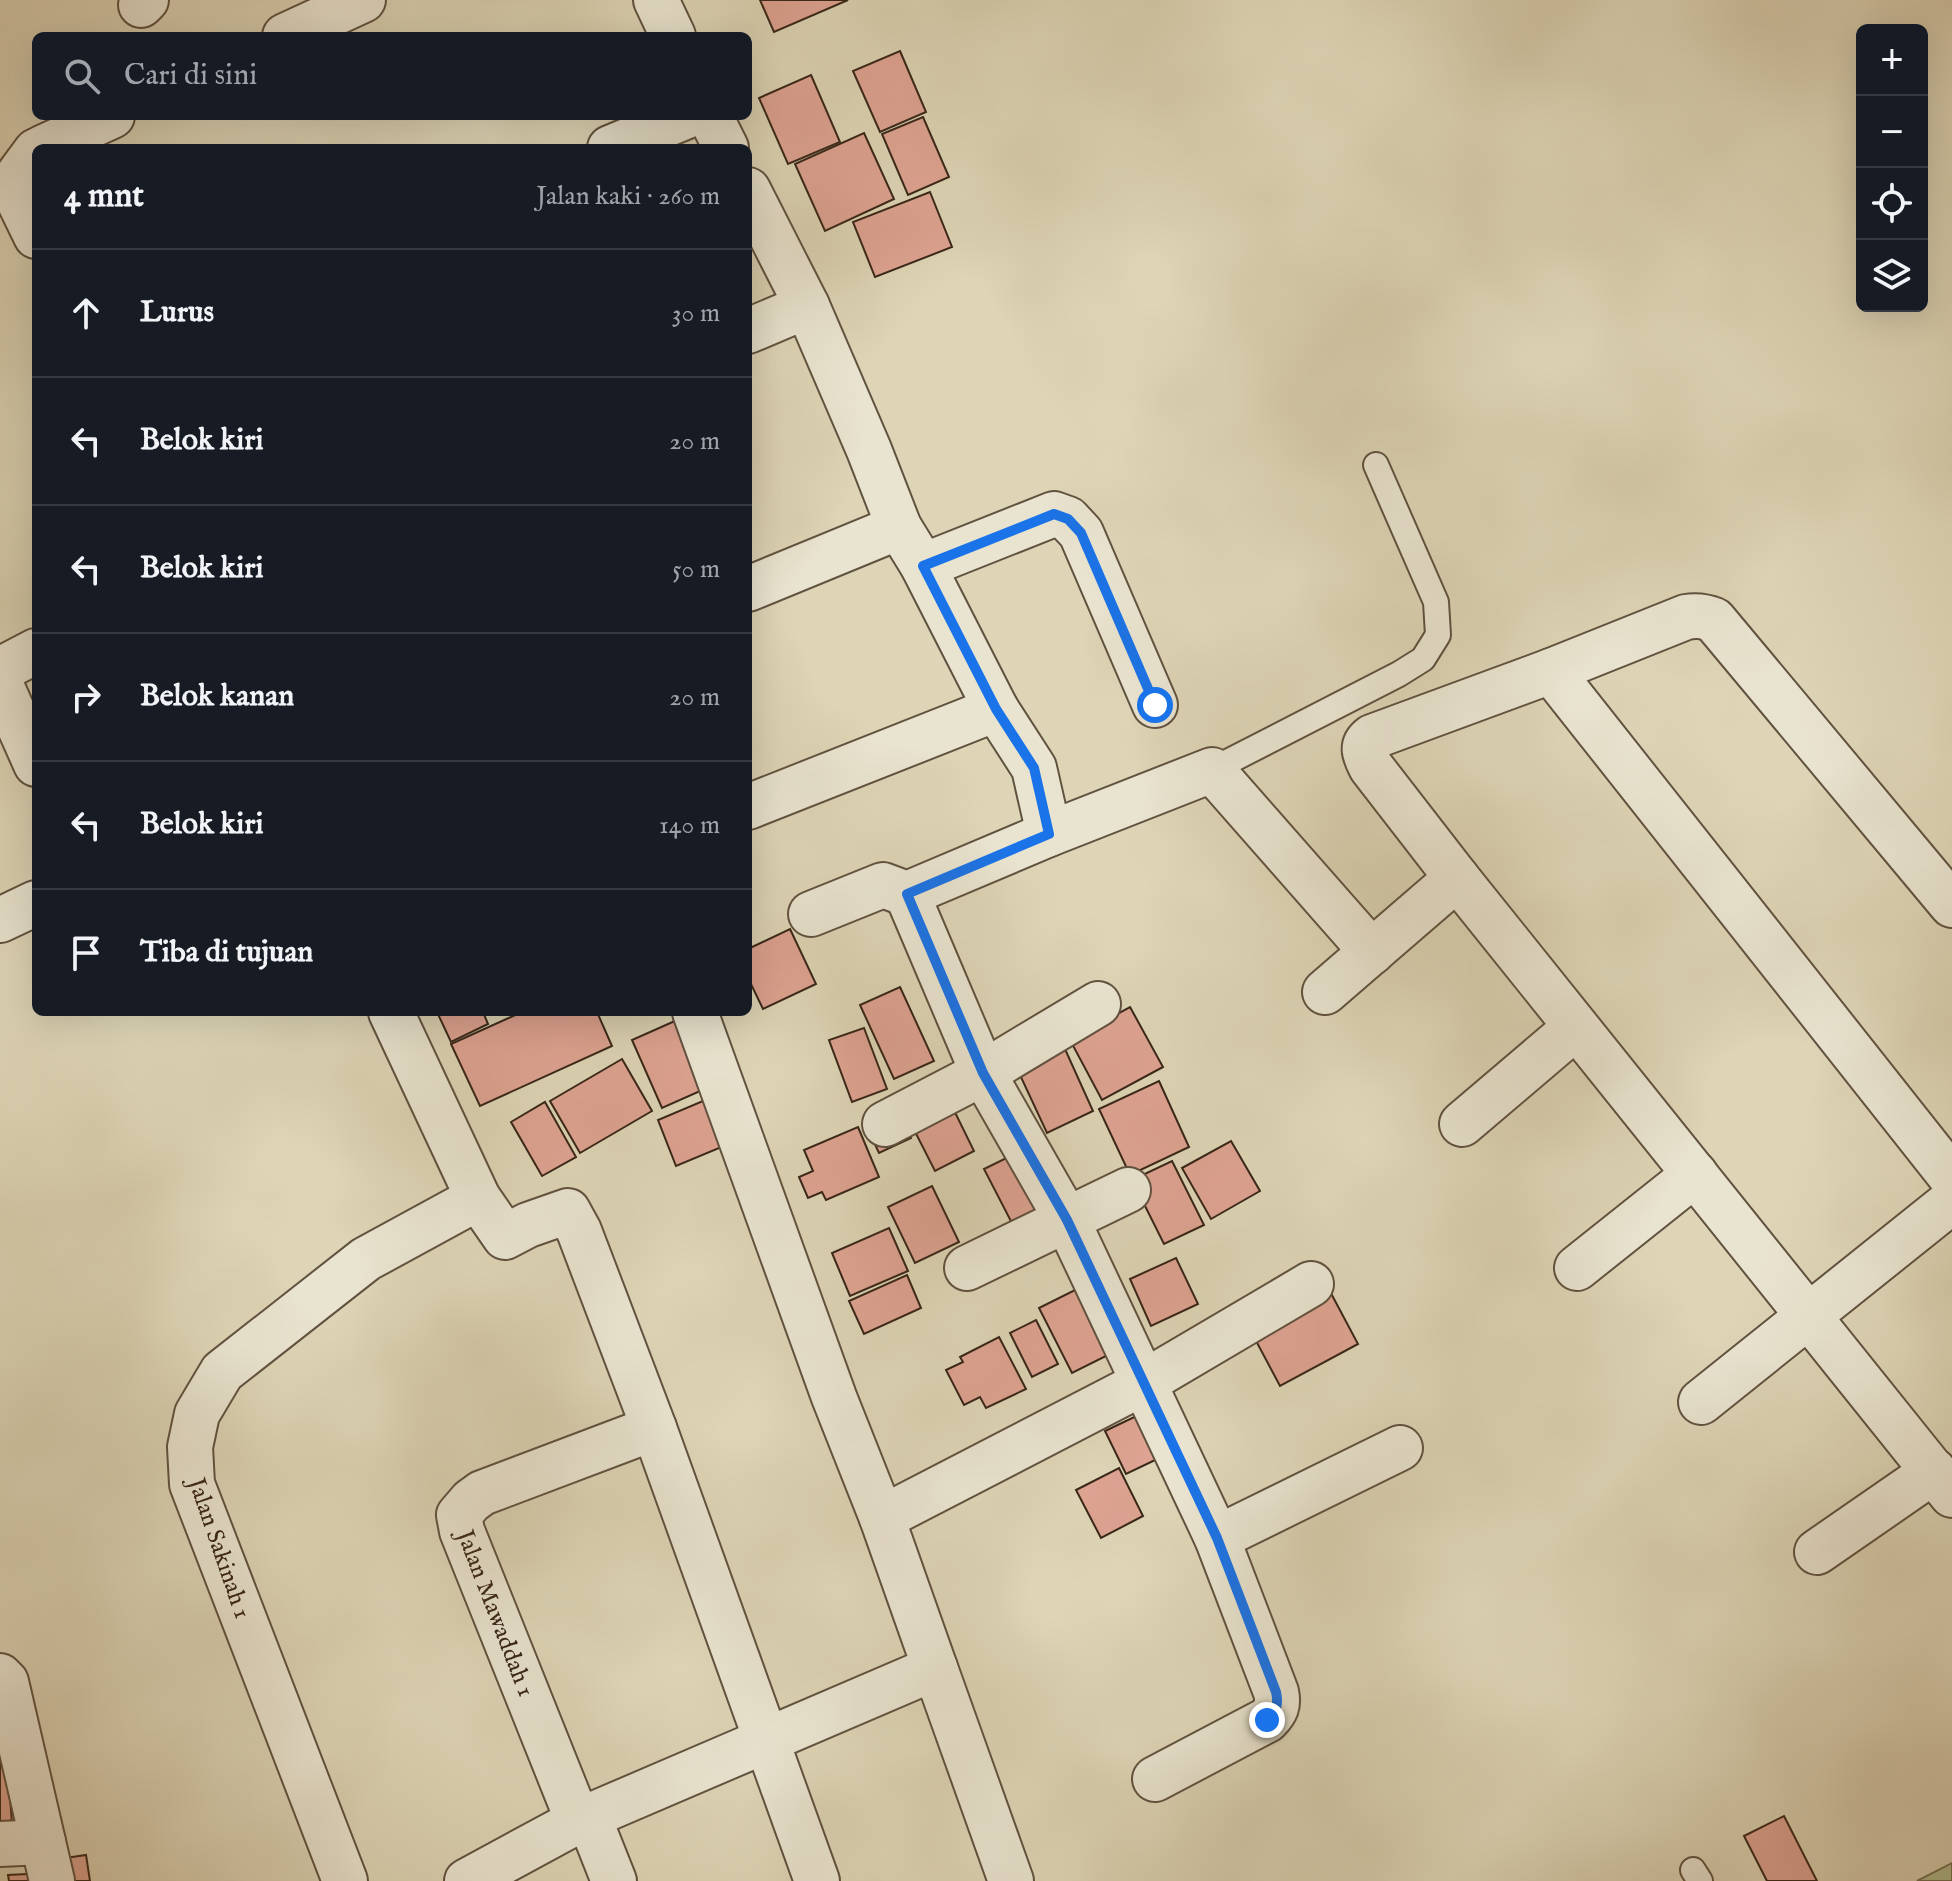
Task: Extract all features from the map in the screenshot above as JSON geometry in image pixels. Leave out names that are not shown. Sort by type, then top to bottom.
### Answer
[{"type":"street","points":[[294,32],[363,0]]},
{"type":"street","points":[[656,0],[671,32]]},
{"type":"street","points":[[51,144],[103,120]]},
{"type":"street","points":[[620,144],[677,120]]},
{"type":"street","points":[[712,120],[724,144]]},
{"type":"street","points":[[32,156],[19,174],[18,199],[32,228]]},
{"type":"street","points":[[752,198],[807,306],[899,527],[923,566],[996,709],[1034,768],[1049,834]]},
{"type":"street","points":[[752,329],[807,306]]},
{"type":"street","points":[[923,566],[1054,514],[1068,519],[1081,533],[1155,705]]},
{"type":"street","points":[[752,587],[899,527]]},
{"type":"street","points":[[1817,1552],[1943,1483],[1457,878],[1371,767],[1364,748],[1372,737],[1696,615],[1714,620],[1952,905]]},
{"type":"street","points":[[0,670],[32,653]]},
{"type":"street","points":[[1551,671],[1952,1178]]},
{"type":"street","points":[[0,683],[32,755]]},
{"type":"street","points":[[752,805],[996,709]]},
{"type":"street","points":[[811,914],[883,885],[907,894],[1212,770],[1372,952]]},
{"type":"street","points":[[1325,992],[1457,878]]},
{"type":"street","points":[[907,894],[983,1073],[1067,1220],[1217,1538],[1278,1701],[1276,1711],[1267,1720],[1155,1779]]},
{"type":"street","points":[[0,920],[32,905]]},
{"type":"street","points":[[885,1124],[983,1073],[1098,1004]]},
{"type":"street","points":[[393,1016],[478,1198],[505,1237],[568,1211],[579,1231],[654,1428],[817,1881]]},
{"type":"street","points":[[696,1016],[834,1397],[882,1518],[1011,1881]]},
{"type":"street","points":[[1462,1124],[1576,1027]]},
{"type":"street","points":[[1577,1268],[1695,1174]]},
{"type":"street","points":[[967,1268],[1128,1190]]},
{"type":"street","name":"Jalan Sakinah 1","points":[[345,1881],[192,1484],[190,1447],[197,1414],[222,1372],[366,1259],[478,1198]]},
{"type":"street","points":[[1701,1402],[1952,1201]]},
{"type":"street","points":[[882,1518],[1143,1383],[1311,1284]]},
{"type":"street","name":"Jalan Mawaddah 1","points":[[584,1820],[462,1531],[459,1515],[482,1493],[654,1428]]},
{"type":"street","points":[[1217,1538],[1400,1448]]},
{"type":"street","points":[[467,1881],[584,1820],[935,1668]]},
{"type":"street","points":[[0,1676],[6,1682],[48,1861]]},
{"type":"street","points":[[584,1820],[614,1881]]},
{"type":"street","points":[[0,1844],[48,1861]]},
{"type":"lane","points":[[1212,770],[1399,674],[1423,659],[1438,635],[1436,602],[1376,465]]},
{"type":"green space","points":[[1952,1863],[1952,1881],[1917,1881]]},
{"type":"building","points":[[760,0],[848,0],[774,32]]},
{"type":"building","points":[[900,51],[926,112],[880,132],[853,71]]},
{"type":"building","points":[[811,75],[840,142],[788,164],[759,98]]},
{"type":"building","points":[[923,117],[949,177],[908,195],[882,134]]},
{"type":"building","points":[[864,133],[894,199],[825,231],[795,164]]},
{"type":"building","points":[[930,192],[952,247],[875,277],[853,222]]},
{"type":"building","points":[[790,929],[816,984],[763,1009],[752,986],[752,947]]},
{"type":"building","points":[[900,987],[934,1061],[894,1079],[860,1005]]},
{"type":"building","points":[[1130,1007],[1163,1067],[1102,1100],[1070,1040]]},
{"type":"building","points":[[439,1016],[485,1016],[488,1024],[451,1042]]},
{"type":"building","points":[[513,1016],[599,1016],[612,1046],[480,1106],[451,1044]]},
{"type":"building","points":[[686,1016],[716,1084],[662,1108],[632,1040]]},
{"type":"building","points":[[864,1028],[887,1089],[852,1102],[829,1040]]},
{"type":"building","points":[[1060,1038],[1093,1111],[1047,1133],[1013,1060]]},
{"type":"building","points":[[622,1059],[652,1111],[580,1153],[550,1101]]},
{"type":"building","points":[[1159,1081],[1189,1147],[1130,1175],[1099,1109]]},
{"type":"building","points":[[717,1095],[736,1141],[676,1166],[658,1120]]},
{"type":"building","points":[[947,1096],[974,1151],[935,1171],[907,1116]]},
{"type":"building","points":[[545,1102],[576,1157],[542,1176],[511,1122]]},
{"type":"building","points":[[905,1123],[911,1138],[879,1153],[872,1138]]},
{"type":"building","points":[[858,1127],[879,1177],[826,1200],[822,1192],[808,1198],[799,1177],[813,1171],[804,1150]]},
{"type":"building","points":[[1231,1141],[1260,1191],[1211,1219],[1182,1168]]},
{"type":"building","points":[[1025,1149],[1056,1210],[1016,1231],[984,1169]]},
{"type":"building","points":[[1172,1161],[1204,1225],[1164,1244],[1132,1180]]},
{"type":"building","points":[[932,1186],[959,1242],[915,1263],[888,1207]]},
{"type":"building","points":[[889,1228],[908,1271],[850,1296],[832,1253]]},
{"type":"building","points":[[1176,1258],[1198,1304],[1151,1326],[1130,1279]]},
{"type":"building","points":[[907,1275],[921,1308],[864,1334],[849,1301]]},
{"type":"building","points":[[1325,1282],[1358,1344],[1280,1386],[1247,1324]]},
{"type":"building","points":[[1089,1283],[1122,1348],[1072,1373],[1039,1308]]},
{"type":"building","points":[[1036,1320],[1058,1364],[1032,1377],[1010,1333]]},
{"type":"building","points":[[999,1337],[1026,1389],[986,1408],[980,1397],[964,1405],[946,1370],[963,1362],[960,1357]]},
{"type":"building","points":[[1151,1409],[1172,1452],[1126,1474],[1105,1431]]},
{"type":"building","points":[[1119,1468],[1143,1516],[1101,1538],[1076,1490]]},
{"type":"building","points":[[0,1758],[7,1758],[12,1823],[0,1824]]},
{"type":"building","points":[[1784,1816],[1817,1881],[1767,1881],[1744,1836]]},
{"type":"building","points":[[86,1855],[90,1881],[68,1881],[65,1858]]},
{"type":"building","points":[[47,1873],[47,1881],[9,1881],[8,1875]]},
{"type":"route","points":[[1155,705],[1081,533],[1068,519],[1054,514],[923,566],[996,709],[1034,768],[1049,834],[907,894],[983,1073],[1067,1220],[1217,1538],[1276,1692],[1276,1711],[1267,1720]]}]
